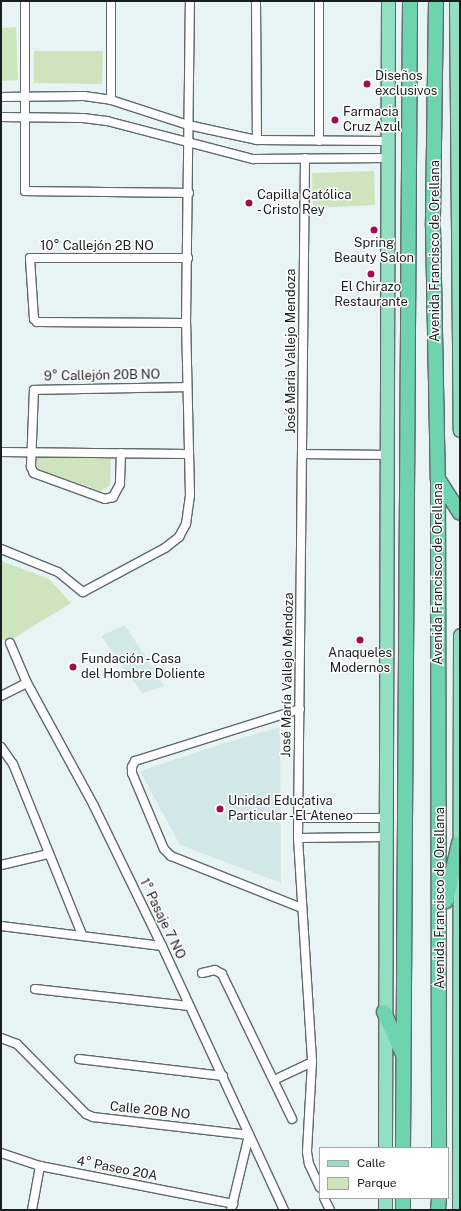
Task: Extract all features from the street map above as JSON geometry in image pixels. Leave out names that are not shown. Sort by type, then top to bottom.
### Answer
[{"type":"highway","name":"Avenida Francisco de Orellana","points":[[403,1147],[410,1]]},
{"type":"highway","name":"Avenida Francisco de Orellana","points":[[436,1],[433,227],[438,479],[441,924],[440,1147]]},
{"type":"highway","points":[[438,479],[460,513]]},
{"type":"highway","points":[[441,924],[459,843]]},
{"type":"highway","points":[[384,1012],[404,1056]]},
{"type":"highway","points":[[403,1199],[403,1210]]},
{"type":"highway","points":[[438,1210],[439,1199]]},
{"type":"main road","points":[[384,1147],[388,1]]},
{"type":"main road","name":"Avenida Francisco de Orellana","points":[[456,1],[460,430]]},
{"type":"main road","name":"Avenida Francisco de Orellana","points":[[459,1210],[460,635]]},
{"type":"main road","points":[[385,1199],[385,1210]]},
{"type":"street","points":[[25,1],[25,191],[189,193]]},
{"type":"street","points":[[111,100],[112,1]]},
{"type":"street","points":[[1,549],[58,572],[83,592],[165,548],[179,537],[190,510],[187,454],[186,323],[189,193],[188,125],[190,1]]},
{"type":"street","points":[[256,1],[256,140]]},
{"type":"street","points":[[319,1],[319,141]]},
{"type":"street","points":[[1,97],[84,96],[111,100],[188,125],[256,140],[387,141]]},
{"type":"street","points":[[1,117],[25,119],[83,118],[107,121],[239,157],[387,158]]},
{"type":"street","name":"José María Vallejo Mendoza","points":[[305,158],[298,838],[312,1062],[307,1152],[309,1164],[319,1186]]},
{"type":"street","name":"10° Callejón 2B NO","points":[[186,323],[37,322],[34,319],[30,258],[188,258]]},
{"type":"street","name":"9° Callejón 20B NO","points":[[33,453],[34,390],[187,387]]},
{"type":"street","points":[[1,452],[187,454]]},
{"type":"street","points":[[33,453],[31,467],[34,473],[105,499],[113,497],[118,492],[121,453]]},
{"type":"street","points":[[303,454],[387,456]]},
{"type":"street","name":"1° Pasaje 7 NO","points":[[10,643],[27,682],[94,806],[162,946],[284,1210]]},
{"type":"street","points":[[1,696],[27,682]]},
{"type":"street","points":[[300,709],[135,761],[132,767],[132,773],[161,842],[170,856],[302,908]]},
{"type":"street","points":[[1,746],[13,764],[48,854],[82,935]]},
{"type":"street","points":[[298,818],[385,818]]},
{"type":"street","points":[[298,838],[385,837]]},
{"type":"street","points":[[1,865],[48,854]]},
{"type":"street","points":[[1,926],[162,946]]},
{"type":"street","points":[[202,973],[215,970],[222,974],[292,1119]]},
{"type":"street","points":[[36,988],[189,1006]]},
{"type":"street","name":"Calle 20B NO","points":[[1,1038],[17,1044],[86,1114],[93,1117],[249,1134]]},
{"type":"street","points":[[80,1059],[223,1076]]},
{"type":"street","points":[[274,1080],[312,1062]]},
{"type":"street","points":[[232,1207],[249,1134]]},
{"type":"street","name":"4° Paseo 20A","points":[[1,1153],[40,1166],[232,1207]]},
{"type":"street","points":[[32,1210],[40,1166]]},
{"type":"street","points":[[324,1199],[330,1210]]},
{"type":"shaded area","points":[[125,625],[164,686],[142,693],[101,636]]},
{"type":"shaded area","name":"Unidad Educativa Particular - El Ateneo","points":[[280,727],[281,883],[180,845],[141,773],[143,770],[225,743]]},
{"type":"green space","points":[[16,27],[18,80],[1,81],[1,28]]},
{"type":"green space","points":[[34,51],[103,51],[102,84],[34,83]]},
{"type":"green space","points":[[374,171],[375,205],[313,208],[312,173]]},
{"type":"green space","points":[[36,455],[111,456],[110,485],[101,491],[38,469]]},
{"type":"green space","points":[[1,561],[49,579],[71,603],[9,641],[1,639]]},
{"type":"place","name":"Diseños exclusivos","points":[[367,84]]},
{"type":"place","name":"Farmacia Cruz Azul","points":[[335,120]]},
{"type":"place","name":"Capilla Católica - Cristo Rey","points":[[249,203]]},
{"type":"place","name":"Spring Beauty Salon","points":[[374,230]]},
{"type":"place","name":"El Chirazo Restaurante","points":[[371,274]]},
{"type":"place","name":"Anaqueles Modernos","points":[[360,640]]},
{"type":"place","name":"Fundación - Casa del Hombre Doliente","points":[[73,667]]},
{"type":"place","name":"Unidad Educativa Particular - El Ateneo","points":[[220,809]]}]
